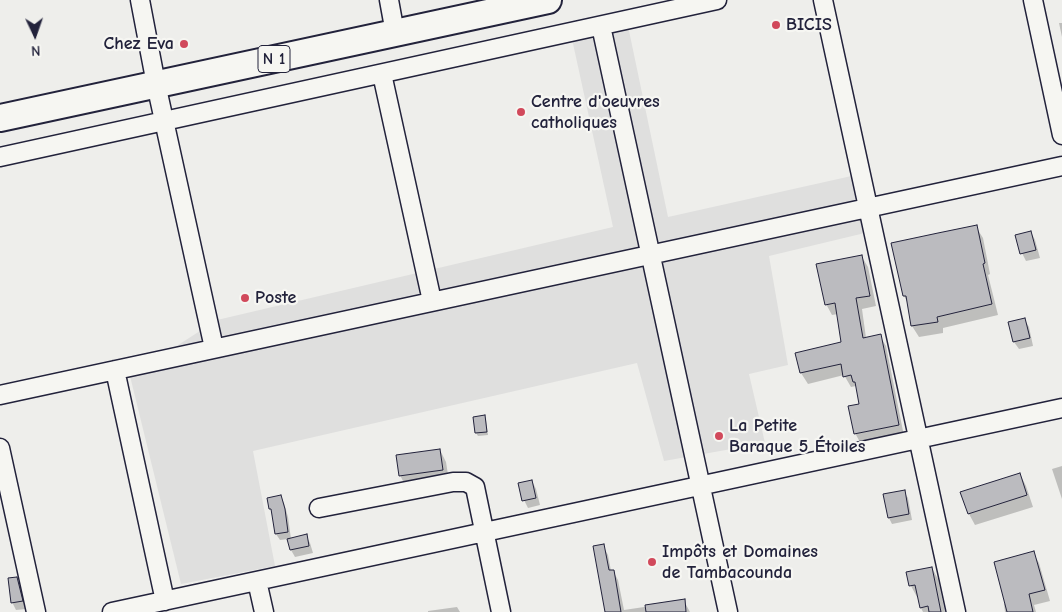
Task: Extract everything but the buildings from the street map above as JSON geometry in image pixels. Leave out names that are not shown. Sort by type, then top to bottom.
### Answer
[{"type":"highway","name":"N 1","points":[[0,118],[548,0]]},
{"type":"street","points":[[140,0],[156,84],[214,348]]},
{"type":"street","points":[[388,0],[395,33]]},
{"type":"street","points":[[0,157],[718,0]]},
{"type":"street","points":[[823,0],[956,612]]},
{"type":"street","points":[[1033,0],[1062,135]]},
{"type":"street","points":[[601,26],[728,612]]},
{"type":"street","points":[[382,74],[432,301]]},
{"type":"street","points":[[0,395],[1062,166]]},
{"type":"street","points":[[115,370],[165,601]]},
{"type":"street","points":[[112,612],[1062,408]]},
{"type":"street","points":[[0,448],[36,612]]},
{"type":"street","points":[[319,508],[453,482],[466,482],[475,487],[501,612]]},
{"type":"street","points":[[257,581],[264,612]]},
{"type":"shaded area","points":[[628,26],[668,217],[856,175],[869,232],[769,256],[788,365],[749,374],[765,443],[664,461],[637,363],[253,451],[275,566],[181,584],[130,376],[217,320],[613,227],[572,39]]},
{"type":"place","name":"BICIS","points":[[776,25]]},
{"type":"place","name":"Chez Eva","points":[[184,44]]},
{"type":"place","name":"Centre d'oeuvres catholiques","points":[[521,112]]},
{"type":"place","name":"Poste","points":[[245,298]]},
{"type":"place","name":"La Petite Baraque 5 Étoiles","points":[[719,436]]},
{"type":"place","name":"Impôts et Domaines de Tambacounda","points":[[652,562]]}]
